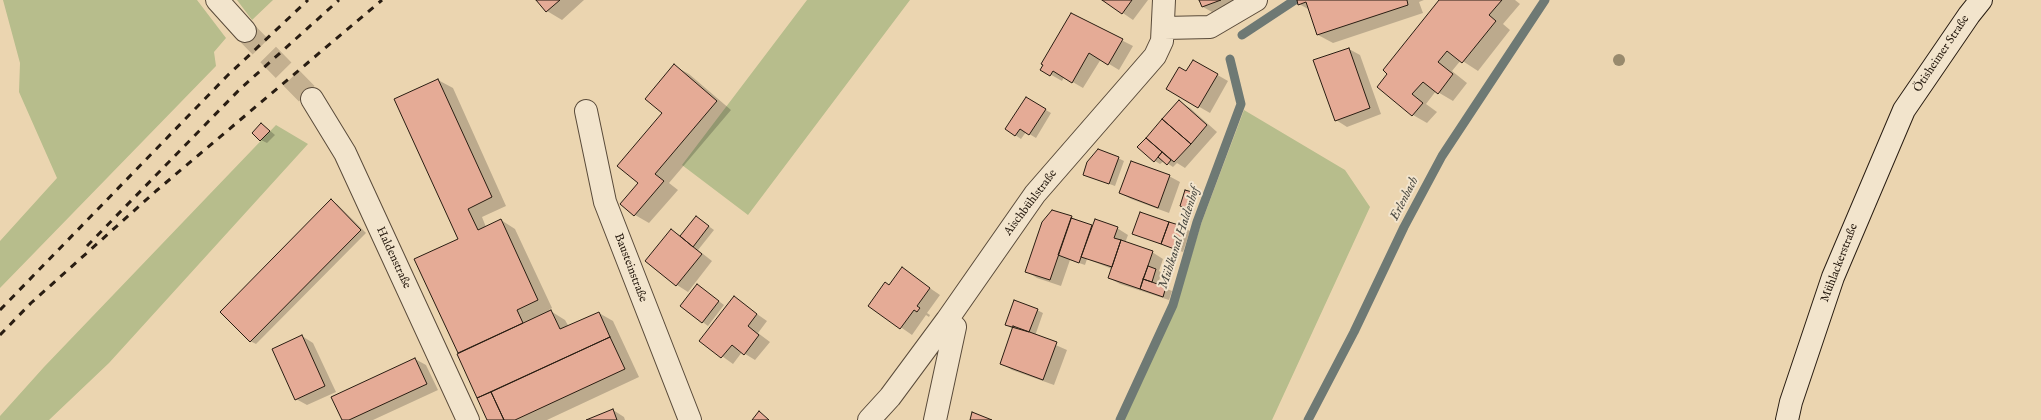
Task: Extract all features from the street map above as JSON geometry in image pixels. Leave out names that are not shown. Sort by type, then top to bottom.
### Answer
[{"type":"street","points":[[217,0],[245,31]]},
{"type":"street","name":"Aischbühlstraße","points":[[947,320],[1034,194],[1155,56],[1162,41],[1164,28],[1164,0]]},
{"type":"street","points":[[1164,28],[1210,27],[1256,0]]},
{"type":"street","name":"Ötisheimer Straße","points":[[1904,110],[1969,15],[1981,0]]},
{"type":"street","name":"Haldenstraße","points":[[312,99],[345,153],[468,420]]},
{"type":"street","name":"Mühlackerstraße","points":[[1787,420],[1791,402],[1833,277],[1904,110]]},
{"type":"street","name":"Bausteinstraße","points":[[586,111],[605,202],[690,420]]},
{"type":"street","points":[[869,420],[890,397],[947,320],[955,327],[935,420]]},
{"type":"green space","points":[[3,0],[197,0],[226,38],[214,52],[216,66],[0,288],[0,241],[57,178],[19,92],[20,63]]},
{"type":"green space","points":[[237,0],[273,0],[252,20]]},
{"type":"green space","points":[[807,0],[910,0],[748,215],[682,165]]},
{"type":"green space","points":[[1244,110],[1345,170],[1370,207],[1272,420],[1124,420],[1176,306],[1201,224]]},
{"type":"green space","points":[[276,125],[308,144],[109,363],[49,420],[0,420],[0,416],[44,367]]},
{"type":"building","points":[[536,0],[560,0],[546,12]]},
{"type":"building","points":[[1102,0],[1132,0],[1122,14]]},
{"type":"building","points":[[1199,0],[1221,0],[1202,7]]},
{"type":"building","points":[[1297,0],[1407,0],[1408,5],[1317,35],[1306,2],[1298,5]]},
{"type":"building","points":[[1439,0],[1502,0],[1489,15],[1496,21],[1462,63],[1447,51],[1438,62],[1453,74],[1438,94],[1423,82],[1412,94],[1423,103],[1412,116],[1377,87],[1387,74],[1383,70]]},
{"type":"building","points":[[1071,13],[1123,39],[1108,65],[1089,53],[1072,83],[1053,71],[1050,76],[1040,70],[1043,65],[1041,64]]},
{"type":"building","points":[[1349,48],[1370,108],[1335,121],[1313,60]]},
{"type":"building","points":[[1193,60],[1218,74],[1198,108],[1166,89],[1179,67],[1186,71]]},
{"type":"building","points":[[674,64],[717,101],[655,174],[664,181],[634,216],[620,204],[638,183],[617,166],[662,113],[645,99]]},
{"type":"building","points":[[438,79],[492,197],[468,209],[478,230],[501,219],[538,300],[517,310],[523,323],[458,353],[414,259],[458,239],[394,99]]},
{"type":"building","points":[[1026,97],[1046,109],[1029,135],[1020,129],[1015,136],[1005,129]]},
{"type":"building","points":[[1179,100],[1207,125],[1191,144],[1162,119]]},
{"type":"building","points":[[1162,119],[1191,144],[1174,162],[1146,138]]},
{"type":"building","points":[[261,123],[270,131],[260,141],[252,133]]},
{"type":"building","points":[[1146,138],[1162,152],[1154,162],[1137,147]]},
{"type":"building","points":[[1098,149],[1119,157],[1109,184],[1083,175],[1087,162]]},
{"type":"building","points":[[1162,152],[1171,160],[1167,165],[1158,157]]},
{"type":"building","points":[[1131,161],[1170,175],[1158,208],[1119,193]]},
{"type":"building","points":[[1185,190],[1192,192],[1186,208],[1180,206]]},
{"type":"building","points":[[331,199],[361,230],[250,342],[220,312]]},
{"type":"building","points":[[1052,210],[1072,216],[1050,280],[1025,272],[1042,222]]},
{"type":"building","points":[[1140,212],[1169,222],[1161,244],[1132,234]]},
{"type":"building","points":[[696,216],[709,226],[693,247],[680,236]]},
{"type":"building","points":[[1071,218],[1092,225],[1079,263],[1058,255]]},
{"type":"building","points":[[1095,219],[1118,227],[1114,238],[1121,240],[1112,267],[1081,257]]},
{"type":"building","points":[[1169,222],[1185,227],[1177,250],[1161,244]]},
{"type":"building","points":[[671,229],[702,254],[676,286],[645,261]]},
{"type":"building","points":[[1121,240],[1153,251],[1140,289],[1108,278]]},
{"type":"building","points":[[1148,266],[1156,269],[1152,282],[1143,279]]},
{"type":"building","points":[[902,267],[930,288],[917,306],[920,308],[917,312],[914,310],[900,329],[868,306],[885,282],[889,285]]},
{"type":"building","points":[[1143,279],[1166,287],[1163,297],[1140,289]]},
{"type":"building","points":[[697,284],[719,301],[702,323],[680,306]]},
{"type":"building","points":[[734,296],[757,314],[748,326],[759,335],[744,355],[732,345],[721,358],[699,341]]},
{"type":"building","points":[[1014,300],[1038,309],[1029,332],[1005,325]]},
{"type":"building","points":[[551,310],[560,329],[599,312],[610,337],[477,398],[457,354]]},
{"type":"building","points":[[1013,326],[1057,342],[1043,380],[1000,364]]},
{"type":"building","points":[[302,335],[325,386],[295,400],[272,349]]},
{"type":"building","points":[[610,337],[625,369],[515,420],[504,420],[491,392]]},
{"type":"building","points":[[415,358],[427,384],[349,420],[342,420],[331,397]]},
{"type":"building","points":[[491,392],[504,420],[487,420],[477,398]]},
{"type":"building","points":[[613,409],[617,420],[586,420]]},
{"type":"building","points":[[759,411],[769,420],[752,420]]},
{"type":"building","points":[[972,412],[992,420],[970,420]]},
{"type":"waterway","name":"Mühlkanal Haldenhof","points":[[1242,35],[1295,0]]},
{"type":"waterway","name":"Erlenbach","points":[[1308,420],[1354,332],[1404,227],[1442,156],[1545,0]]},
{"type":"waterway","name":"Mühlkanal Haldenhof","points":[[1120,420],[1173,305],[1197,222],[1241,104],[1230,59]]},
{"type":"tunnel","points":[[245,31],[312,99]]},
{"type":"railway","points":[[0,310],[227,76],[308,0]]},
{"type":"railway","points":[[87,246],[240,89],[339,0]]},
{"type":"railway","points":[[0,335],[31,303],[156,191],[382,0]]}]
